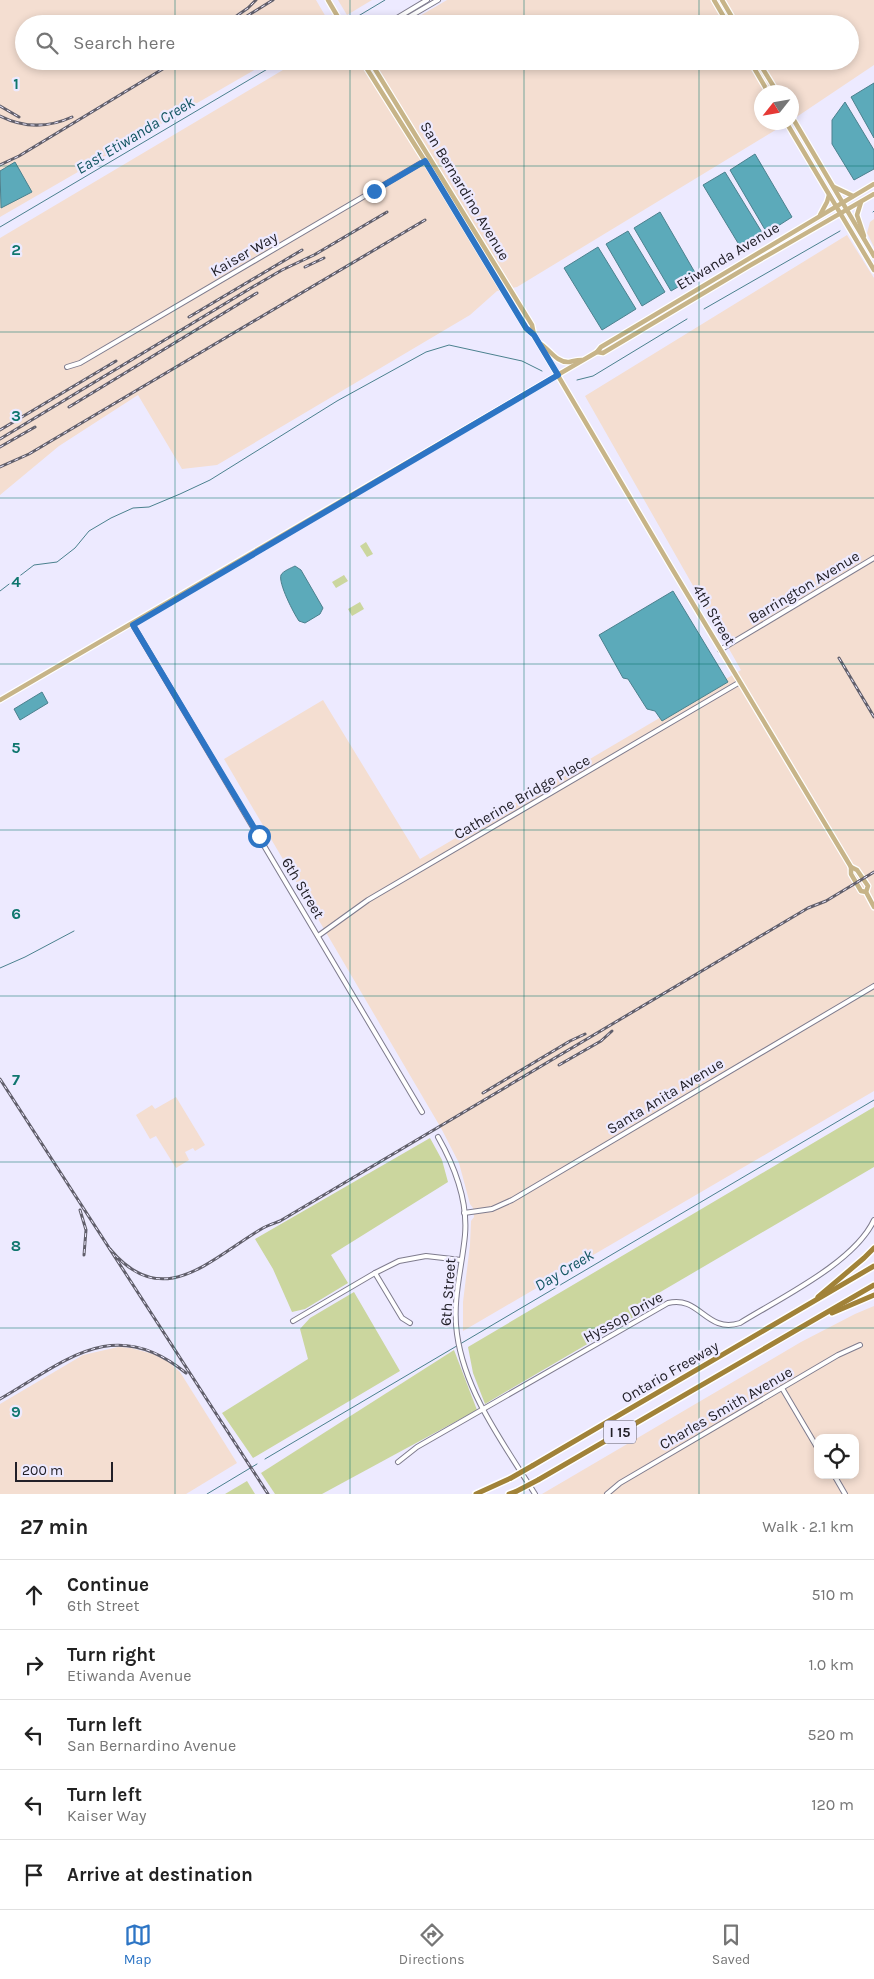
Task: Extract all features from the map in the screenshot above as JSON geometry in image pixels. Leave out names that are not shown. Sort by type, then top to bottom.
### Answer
[{"type":"highway","points":[[805,1307],[874,1248]]},
{"type":"highway","name":"Ontario Freeway","points":[[476,1494],[532,1466],[874,1266]]},
{"type":"highway","name":"Ontario Freeway","points":[[509,1494],[538,1480],[874,1285]]},
{"type":"highway","points":[[813,1321],[874,1295]]},
{"type":"main road","points":[[328,0],[337,15]]},
{"type":"main road","points":[[714,0],[723,15]]},
{"type":"main road","points":[[722,0],[731,15]]},
{"type":"main road","name":"San Bernardino Avenue","points":[[368,70],[526,328],[534,335]]},
{"type":"main road","name":"San Bernardino Avenue","points":[[376,70],[532,325],[534,335],[558,375]]},
{"type":"main road","points":[[755,70],[764,85]]},
{"type":"main road","points":[[764,70],[773,85]]},
{"type":"main road","points":[[799,129],[874,256]]},
{"type":"main road","points":[[791,130],[874,270]]},
{"type":"main road","name":"Etiwanda Avenue","points":[[0,700],[133,625],[597,352],[600,347],[874,184]]},
{"type":"main road","points":[[833,187],[853,196]]},
{"type":"main road","points":[[819,216],[829,194]]},
{"type":"main road","name":"Etiwanda Avenue","points":[[597,352],[603,353],[874,194]]},
{"type":"main road","points":[[861,202],[857,215],[865,240]]},
{"type":"main road","points":[[864,253],[868,255],[874,265]]},
{"type":"main road","points":[[538,342],[559,360],[569,362],[583,360]]},
{"type":"main road","name":"4th Street","points":[[558,375],[720,650],[851,867],[851,874],[861,891],[866,892],[874,906]]},
{"type":"main road","name":"4th Street","points":[[851,867],[858,870],[868,886],[866,892]]},
{"type":"street","points":[[402,15],[427,0]]},
{"type":"street","points":[[412,15],[438,0]]},
{"type":"street","name":"Kaiser Way","points":[[67,367],[80,363],[430,158]]},
{"type":"street","name":"Barrington Avenue","points":[[720,650],[874,558]]},
{"type":"street","name":"6th Street","points":[[133,625],[422,1112]]},
{"type":"street","name":"Catherine Bridge Place","points":[[318,936],[370,899],[740,682]]},
{"type":"street","name":"Santa Anita Avenue","points":[[464,1213],[492,1209],[512,1200],[874,986]]},
{"type":"street","name":"6th Street","points":[[438,1137],[456,1174],[464,1213],[465,1234],[456,1307],[460,1354],[472,1388],[483,1410],[535,1494]]},
{"type":"street","name":"Hyssop Drive","points":[[398,1462],[417,1447],[668,1302],[686,1302],[708,1319],[721,1325],[728,1326],[740,1323],[841,1259],[861,1241],[874,1220]]},
{"type":"street","points":[[293,1322],[393,1263],[413,1257],[433,1256],[461,1260]]},
{"type":"street","points":[[375,1273],[402,1318],[410,1323]]},
{"type":"street","name":"Charles Smith Avenue","points":[[607,1494],[620,1483],[838,1355],[860,1345]]},
{"type":"street","points":[[782,1388],[814,1442]]},
{"type":"street","points":[[836,1479],[845,1494]]},
{"type":"shaded area","points":[[0,0],[316,0],[325,15],[15,15],[15,70],[254,70],[0,217]]},
{"type":"shaded area","points":[[338,0],[372,0],[347,15]]},
{"type":"shaded area","points":[[447,0],[874,0],[874,65],[799,115],[799,85],[754,85],[754,130],[775,130],[517,287],[497,291],[470,315],[217,465],[182,469],[138,395],[59,446],[0,495],[0,238],[283,70],[859,70],[859,15],[421,15]]},
{"type":"shaded area","points":[[874,219],[874,247],[867,233],[870,222]]},
{"type":"shaded area","points":[[847,235],[874,278],[874,1091],[463,1331],[463,1302],[471,1221],[474,1217],[459,1163],[441,1128],[224,759],[323,700],[420,859],[741,670],[585,396]]},
{"type":"shaded area","points":[[176,1097],[205,1145],[195,1151],[193,1148],[185,1152],[189,1160],[176,1168],[156,1136],[150,1139],[136,1115],[152,1105],[155,1109]]},
{"type":"shaded area","points":[[874,1306],[874,1494],[542,1494],[801,1342]]},
{"type":"shaded area","points":[[118,1347],[131,1348],[153,1354],[167,1361],[180,1372],[237,1463],[186,1494],[0,1494],[0,1404],[83,1355]]},
{"type":"green space","points":[[366,542],[373,554],[367,557],[360,546]]},
{"type":"green space","points":[[344,575],[348,581],[336,588],[332,582]]},
{"type":"green space","points":[[360,602],[364,609],[352,616],[348,609]]},
{"type":"green space","points":[[874,1107],[874,1167],[645,1301],[649,1308],[485,1404],[473,1373],[468,1347]]},
{"type":"green space","points":[[430,1138],[442,1160],[448,1182],[331,1255],[348,1283],[305,1309],[292,1312],[273,1269],[255,1239]]},
{"type":"green space","points":[[354,1292],[400,1371],[253,1458],[222,1413],[308,1359],[300,1329],[310,1318]]},
{"type":"green space","points":[[454,1350],[477,1410],[322,1494],[275,1494],[261,1473]]},
{"type":"green space","points":[[247,1481],[255,1494],[225,1494]]},
{"type":"water","points":[[874,83],[874,138],[851,97]]},
{"type":"water","points":[[845,102],[874,150],[874,169],[854,180],[832,144],[832,120]]},
{"type":"water","points":[[755,154],[792,217],[767,233],[730,170]]},
{"type":"water","points":[[15,162],[32,192],[1,208],[0,171]]},
{"type":"water","points":[[725,172],[763,234],[741,248],[703,185]]},
{"type":"water","points":[[660,212],[697,276],[671,291],[634,228]]},
{"type":"water","points":[[628,231],[665,292],[642,306],[606,244]]},
{"type":"water","points":[[598,247],[636,309],[602,330],[564,268]]},
{"type":"water","points":[[295,566],[301,570],[323,608],[320,614],[305,623],[299,621],[282,585],[281,575],[283,572]]},
{"type":"water","points":[[673,591],[728,682],[662,721],[655,711],[647,709],[628,679],[623,678],[599,635]]},
{"type":"water","points":[[42,692],[48,703],[20,720],[14,709]]},
{"type":"waterway","name":"East Etiwanda Creek","points":[[360,15],[385,0]]},
{"type":"waterway","name":"East Etiwanda Creek","points":[[0,227],[266,70]]},
{"type":"waterway","points":[[704,309],[840,231]]},
{"type":"waterway","points":[[577,380],[593,376],[687,319]]},
{"type":"waterway","points":[[0,591],[34,565],[57,562],[75,548],[89,531],[111,518],[133,508],[149,507],[210,480],[337,401],[426,352],[449,345],[522,361],[542,371]]},
{"type":"waterway","points":[[0,968],[74,931]]},
{"type":"waterway","name":"Day Creek","points":[[265,1459],[874,1100]]},
{"type":"waterway","name":"Day Creek","points":[[207,1494],[257,1464]]},
{"type":"railway","points":[[238,15],[256,0]]},
{"type":"railway","points":[[249,15],[273,0]]},
{"type":"railway","points":[[0,165],[19,156],[161,70]]},
{"type":"railway","points":[[0,106],[19,117]]},
{"type":"railway","points":[[0,116],[18,123],[36,125],[45,125],[72,117]]},
{"type":"railway","points":[[0,439],[251,288],[282,270],[314,255],[387,212]]},
{"type":"railway","points":[[0,467],[29,454],[425,220]]},
{"type":"railway","points":[[189,317],[302,250]]},
{"type":"railway","points":[[305,267],[324,258]]},
{"type":"railway","points":[[69,407],[257,293]]},
{"type":"railway","points":[[0,430],[116,361]]},
{"type":"railway","points":[[0,447],[35,427]]},
{"type":"railway","points":[[839,658],[874,717]]},
{"type":"railway","points":[[110,1249],[130,1268],[149,1277],[168,1279],[187,1274],[205,1265],[263,1228],[280,1221],[808,908],[826,901],[874,872]]},
{"type":"railway","points":[[559,1065],[601,1041],[612,1031]]},
{"type":"railway","points":[[483,1093],[585,1034]]},
{"type":"railway","points":[[0,1079],[268,1494]]},
{"type":"railway","points":[[80,1210],[86,1230],[84,1255]]},
{"type":"railway","points":[[0,1399],[69,1359],[91,1350],[113,1345],[136,1347],[160,1356],[186,1373]]},
{"type":"route","points":[[259,836],[133,625],[558,375],[534,335],[526,328],[425,161],[374,191]]}]
